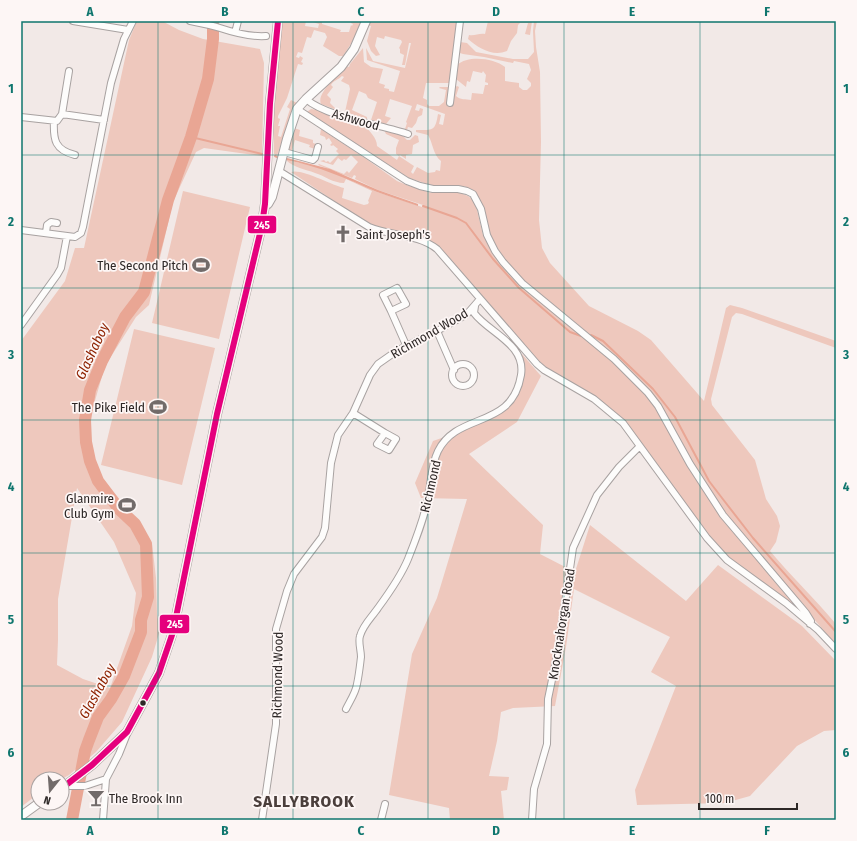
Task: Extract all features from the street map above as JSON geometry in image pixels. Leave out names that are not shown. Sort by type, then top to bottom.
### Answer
[{"type":"main road","points":[[70,782],[92,765],[127,732],[159,673],[173,632],[217,414],[262,225],[265,204],[270,103],[278,21]]},
{"type":"main road","points":[[265,204],[271,202],[291,126],[298,109],[306,99],[341,68],[354,49],[366,21]]},
{"type":"main road","points":[[21,816],[30,810]]},
{"type":"street","points":[[73,21],[128,30]]},
{"type":"street","points":[[21,230],[75,237],[80,233],[83,227],[111,83],[124,39],[133,21]]},
{"type":"street","points":[[190,21],[258,37],[266,36]]},
{"type":"street","points":[[236,29],[238,21]]},
{"type":"street","points":[[450,103],[460,21]]},
{"type":"street","points":[[220,28],[226,27],[276,38]]},
{"type":"street","points":[[21,117],[57,121],[62,114],[68,71]]},
{"type":"street","name":"Ashwood","points":[[306,99],[316,106],[330,111],[408,134]]},
{"type":"street","points":[[298,109],[407,181],[433,189],[458,189],[473,194],[481,209],[487,235],[495,251],[503,262],[522,283],[614,359],[648,393],[658,406],[690,464],[719,509],[743,540],[806,613],[811,621],[810,624]]},
{"type":"street","points":[[62,114],[104,120]]},
{"type":"street","points":[[54,121],[54,133],[58,145],[64,152],[75,155]]},
{"type":"street","points":[[284,152],[313,160],[318,147]]},
{"type":"street","points":[[279,171],[369,227],[386,233],[418,239],[432,245],[537,364],[544,370],[594,399],[623,423],[707,538],[727,560],[786,603],[836,649]]},
{"type":"street","points":[[46,234],[47,225],[51,222],[57,223]]},
{"type":"street","points":[[21,325],[57,275],[60,268],[66,236]]},
{"type":"street","name":"Richmond Wood","points":[[262,820],[276,724],[276,629],[287,591],[294,574],[322,538],[326,528],[331,463],[338,435],[353,413],[370,375],[378,364],[406,345],[437,331],[467,314],[480,299]]},
{"type":"street","name":"Richmond","points":[[346,709],[357,685],[361,656],[360,636],[367,622],[388,594],[407,561],[423,517],[434,463],[438,451],[453,433],[496,414],[506,406],[513,398],[518,386],[521,373],[520,362],[516,352],[508,342],[479,319],[474,313],[475,306]]},
{"type":"street","points":[[391,311],[406,345]]},
{"type":"street","points":[[437,331],[454,370]]},
{"type":"street","points":[[353,413],[385,433]]},
{"type":"street","name":"Knocknahorgan Road","points":[[532,820],[534,789],[547,744],[548,699],[558,651],[573,548],[597,495],[619,467],[640,447]]},
{"type":"street","points":[[103,820],[106,779],[119,754],[127,732]]},
{"type":"street","points":[[70,787],[85,786],[106,779]]},
{"type":"street","points":[[381,820],[385,804]]},
{"type":"shaded area","points":[[137,21],[162,21],[179,30],[203,39],[260,49],[264,63],[262,156],[204,148],[196,152],[173,202],[149,305],[136,317],[105,366],[88,425],[91,450],[97,471],[137,521],[152,543],[156,578],[157,614],[160,630],[152,657],[122,722],[96,752],[70,774],[70,771],[30,771],[30,800],[21,807],[21,341],[65,281],[75,248],[84,248],[129,40]],"holes":[[[77,488],[114,542],[136,593],[132,626],[110,688],[83,679],[57,665],[58,599]]]},
{"type":"shaded area","points":[[281,21],[306,21],[305,26],[318,28],[319,24],[310,21],[322,21],[322,24],[341,30],[340,32],[349,32],[351,25],[352,26],[353,24],[351,21],[361,21],[354,39],[343,56],[339,56],[323,46],[327,37],[325,33],[314,30],[311,38],[307,37],[302,53],[298,52],[296,57],[299,58],[300,56],[303,58],[301,62],[303,63],[302,65],[298,64],[287,98],[278,116],[280,119],[278,126],[280,126],[278,136],[281,137],[290,109],[287,107],[291,100],[297,103],[292,110],[277,156],[274,154],[273,112]]},
{"type":"shaded area","points":[[370,21],[457,21],[451,83],[426,83],[423,98],[427,100],[427,104],[429,106],[439,106],[444,102],[446,90],[439,88],[448,87],[447,106],[452,106],[454,88],[457,86],[459,87],[456,96],[461,99],[471,100],[472,93],[483,94],[485,85],[488,85],[488,83],[485,82],[486,75],[483,71],[482,73],[473,71],[470,82],[467,81],[466,87],[456,79],[457,65],[468,60],[481,59],[494,61],[505,67],[505,81],[519,83],[519,87],[523,90],[527,90],[531,86],[531,83],[527,79],[531,70],[529,64],[514,61],[513,63],[463,54],[460,53],[460,42],[467,43],[476,52],[513,59],[528,59],[534,52],[533,31],[534,21],[537,21],[535,31],[540,72],[541,142],[539,220],[542,248],[550,263],[589,306],[638,331],[651,340],[704,401],[726,308],[730,305],[836,341],[836,348],[736,313],[732,317],[711,399],[712,405],[755,460],[766,499],[777,516],[780,526],[776,542],[770,551],[836,624],[836,645],[723,512],[704,483],[661,405],[627,368],[598,341],[512,269],[493,242],[489,233],[483,207],[478,196],[473,190],[464,186],[431,185],[409,178],[307,112],[311,109],[317,110],[365,125],[374,137],[377,146],[397,160],[399,156],[414,166],[411,172],[413,174],[417,167],[428,173],[435,172],[436,170],[440,171],[441,161],[436,156],[430,138],[428,135],[416,132],[416,130],[432,129],[436,124],[438,114],[441,115],[439,124],[443,125],[445,114],[417,104],[415,110],[419,111],[420,108],[423,109],[422,115],[418,117],[412,128],[408,127],[407,130],[405,129],[406,122],[412,106],[390,99],[385,116],[391,118],[386,124],[371,120],[377,102],[368,98],[366,94],[359,91],[352,110],[367,117],[367,119],[345,112],[350,89],[349,85],[341,81],[344,77],[342,76],[332,83],[331,85],[333,87],[327,95],[331,99],[330,103],[337,110],[321,104],[320,100],[322,95],[329,84],[346,66],[349,67],[363,48],[364,62],[371,67],[383,69],[379,83],[385,85],[384,88],[389,89],[389,91],[394,92],[400,71],[367,60],[366,48],[373,61],[405,68],[411,43],[409,43],[405,65],[402,65],[404,55],[400,53],[399,48],[402,42],[401,40],[385,36],[384,39],[377,37],[375,46],[380,55],[376,56],[371,51],[367,41],[371,26],[368,25]]},
{"type":"shaded area","points":[[488,21],[532,21],[530,35],[525,34],[528,23],[520,23],[518,25],[517,33],[511,41],[507,51],[496,53],[486,51],[476,46],[468,39],[469,35],[485,34]]},
{"type":"shaded area","points":[[294,128],[300,130],[299,136],[313,140],[313,143],[316,144],[315,149],[309,147],[310,145],[295,140],[292,151],[289,150]]},
{"type":"shaded area","points":[[321,129],[397,181],[431,193],[460,193],[473,200],[483,235],[500,264],[520,285],[613,362],[646,395],[665,422],[688,466],[720,516],[805,617],[729,558],[708,536],[624,421],[545,368],[531,356],[447,255],[435,244],[428,239],[370,225],[291,172],[302,172],[344,188],[342,198],[364,205],[368,204],[372,191],[346,179],[344,183],[333,181],[319,174],[296,167],[286,160],[330,171],[377,192],[422,207],[423,205],[378,190],[355,179],[356,176],[354,175],[352,178],[318,165],[319,164],[344,174],[347,171],[349,173],[358,162],[351,155],[346,160],[344,159],[342,161],[338,158],[333,165],[320,161],[324,160],[330,163],[339,154],[336,151],[338,149],[333,145],[330,145],[332,143],[329,138],[326,140],[325,137],[320,135]]},
{"type":"shaded area","points":[[384,130],[402,135],[407,140],[410,140],[415,135],[418,136],[419,142],[413,145],[412,154],[406,155],[406,159],[400,155],[399,156],[396,154],[396,148],[399,140],[386,134]]},
{"type":"shaded area","points":[[287,158],[330,169],[378,190],[418,204],[418,206],[377,192],[321,169],[286,160]]},
{"type":"shaded area","name":"The Second Pitch","points":[[183,191],[250,207],[219,339],[152,323]]},
{"type":"shaded area","name":"The Pike Field","points":[[134,329],[215,348],[182,485],[101,465]]},
{"type":"shaded area","points":[[522,354],[541,376],[517,422],[469,454],[543,525],[540,554],[575,572],[590,525],[686,601],[718,565],[802,626],[836,661],[836,730],[824,731],[797,746],[750,796],[725,803],[637,805],[635,790],[676,686],[651,672],[670,637],[574,589],[566,647],[555,706],[513,708],[501,712],[497,741],[489,776],[509,777],[507,790],[501,791],[504,820],[450,820],[449,808],[389,795],[412,654],[437,598],[467,499],[421,498],[415,483],[433,441],[456,433],[503,412],[524,379]]},
{"type":"waterway","name":"Glashaboy","points":[[72,820],[85,751],[98,717],[111,699],[124,676],[141,632],[141,620],[148,597],[146,544],[135,524],[119,509],[98,481],[90,461],[86,442],[85,420],[90,390],[102,361],[125,317],[144,292],[168,200],[191,137],[208,79],[213,39],[213,21]]},
{"type":"waterway","points":[[191,137],[262,154]]},
{"type":"waterway","points":[[423,206],[457,218],[466,223],[493,259],[519,288],[570,332],[581,336]]},
{"type":"waterway","points":[[591,335],[603,341],[653,389],[675,417],[709,481],[753,538],[836,632]]},
{"type":"transit line","name":"245","points":[[70,782],[92,765],[127,732],[159,673],[173,632],[217,414],[262,225],[265,204],[270,103],[278,21]]},
{"type":"place","name":"Saint Joseph's","points":[[343,234]]},
{"type":"place","name":"The Second Pitch","points":[[201,265]]},
{"type":"place","name":"The Pike Field","points":[[158,407]]},
{"type":"place","name":"Glanmire Club Gym","points":[[127,505]]},
{"type":"place","name":"The Brook Inn","points":[[96,798]]},
{"type":"district","name":"SALLYBROOK","points":[[304,801]]}]
